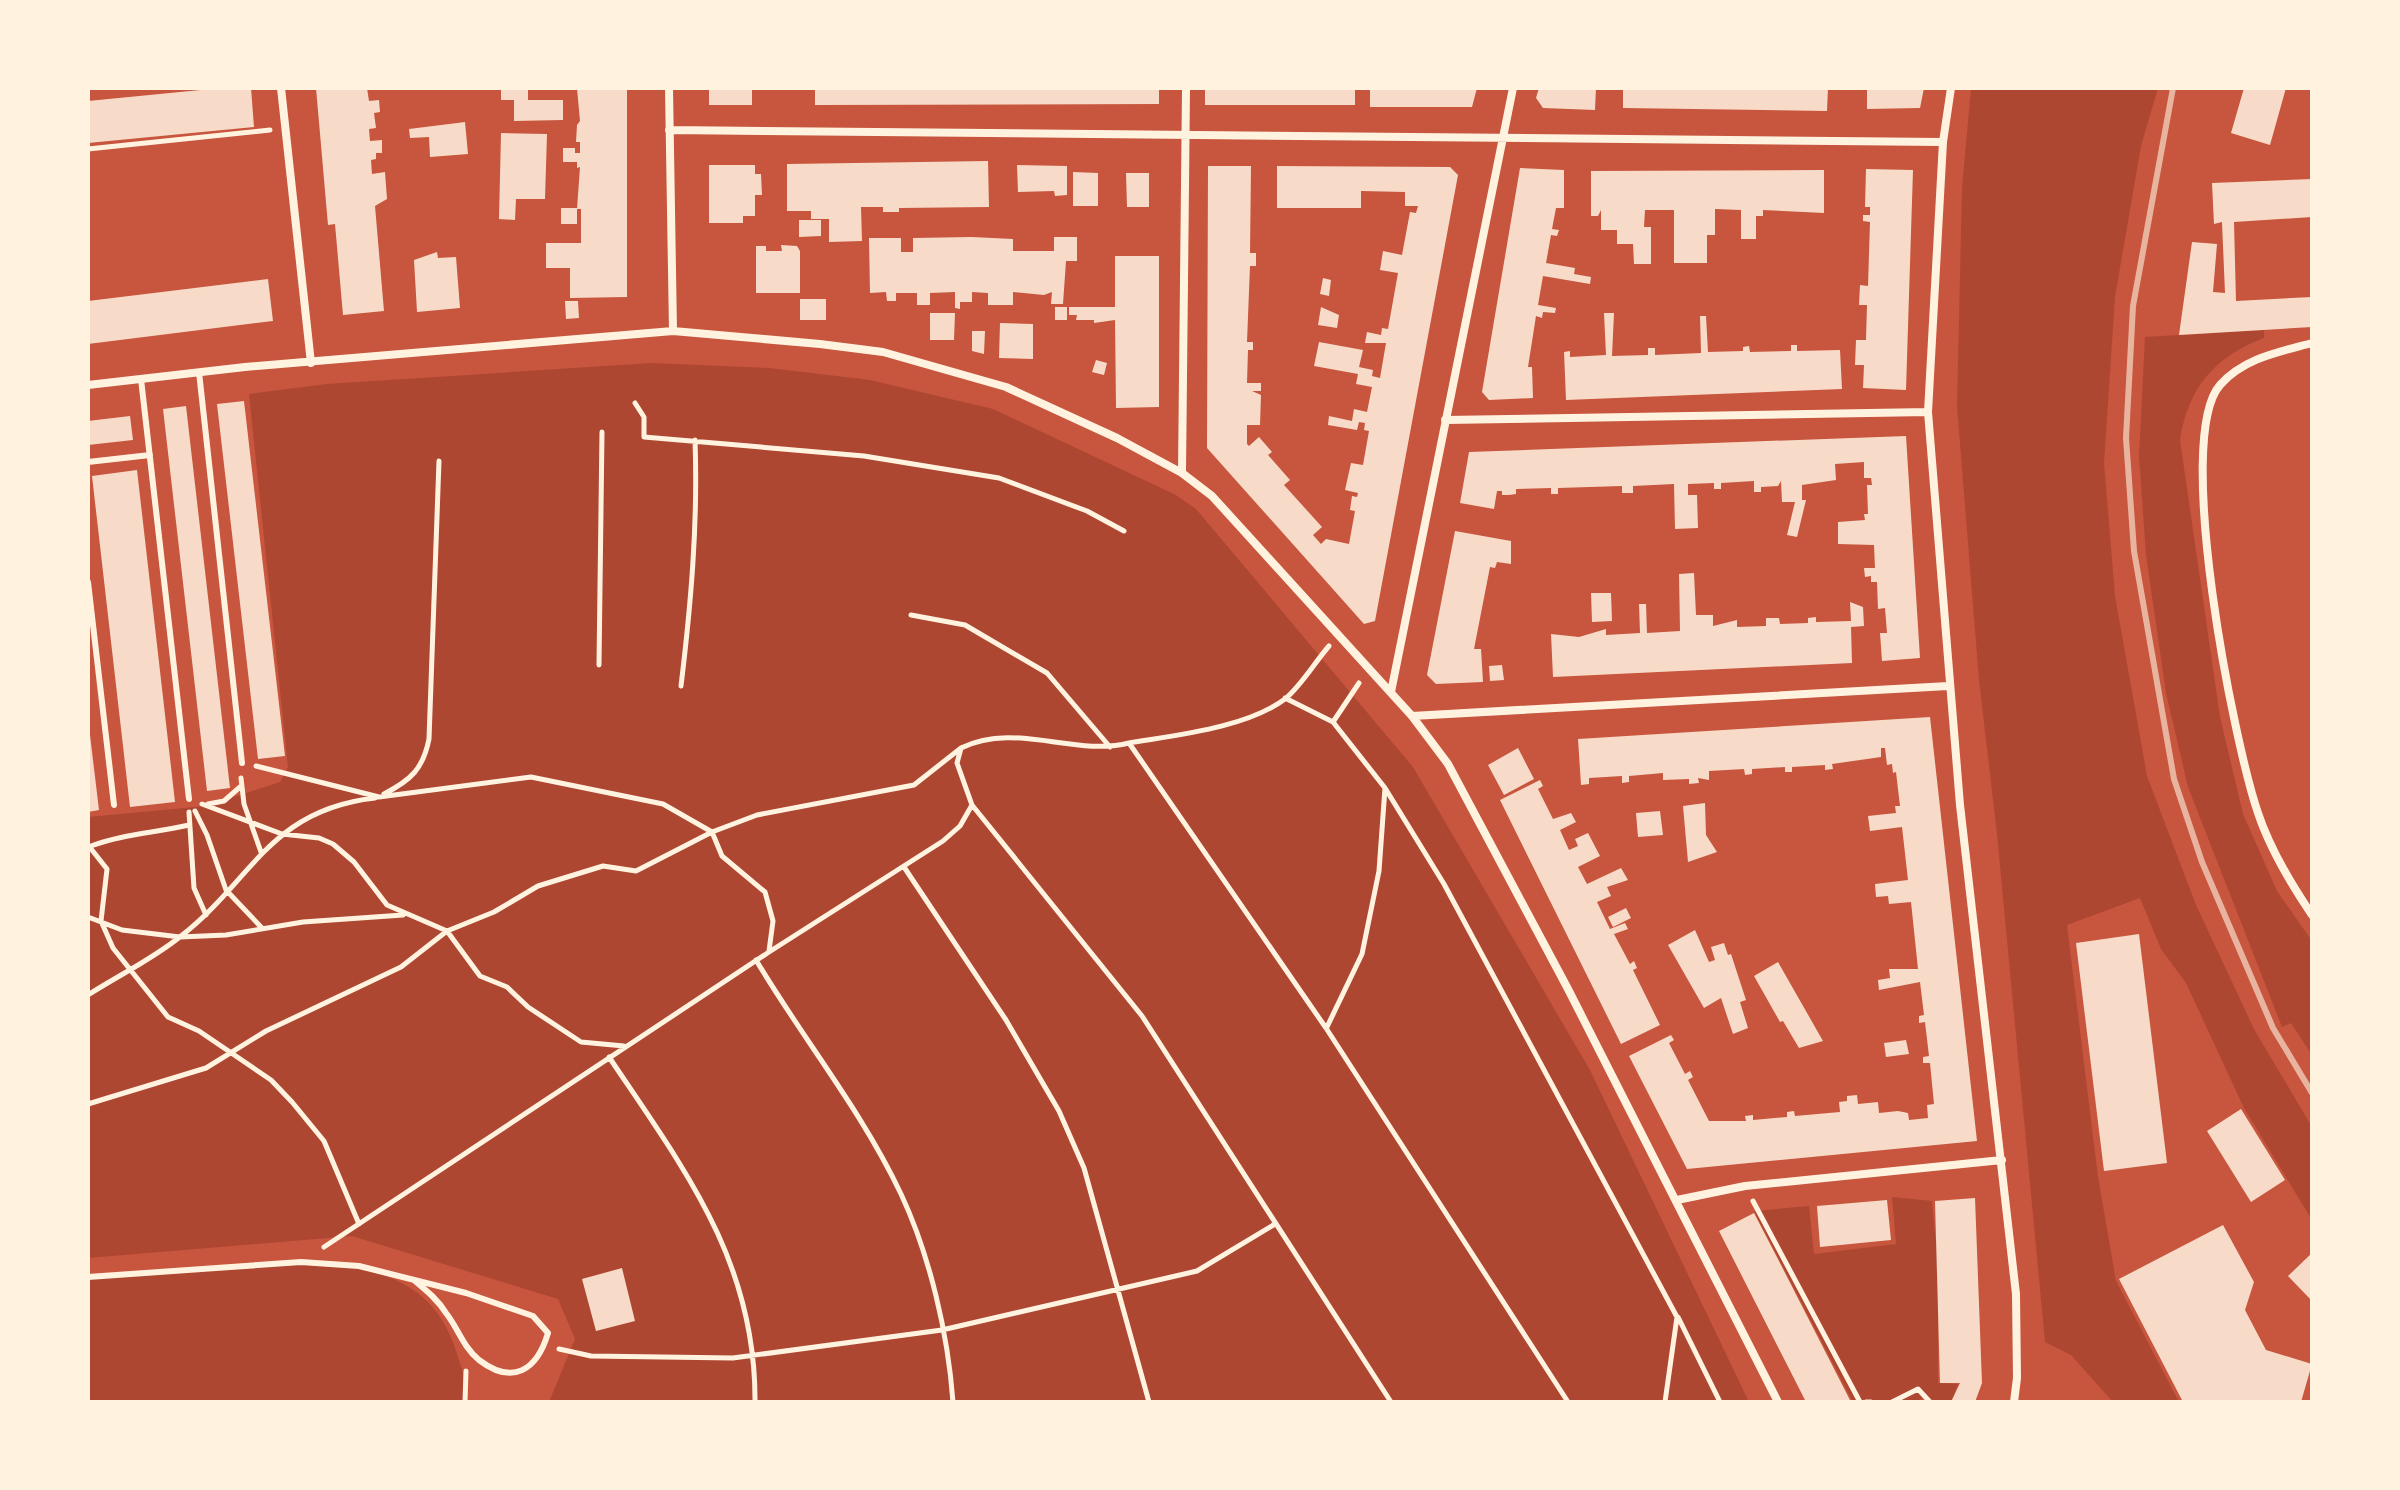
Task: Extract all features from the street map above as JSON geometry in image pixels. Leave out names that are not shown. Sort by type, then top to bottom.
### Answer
[{"type":"street","points":[[281,88],[311,363]]},
{"type":"street","points":[[669,88],[673,331]]},
{"type":"street","points":[[1182,473],[1186,88]]},
{"type":"street","points":[[1391,692],[1513,88]]},
{"type":"street","points":[[1951,88],[1943,142],[1928,412],[1948,686],[2002,1160],[2017,1322],[2014,1402]]},
{"type":"street","points":[[669,130],[1943,142]]},
{"type":"street","points":[[88,385],[199,372],[673,331],[883,352],[944,367],[1006,387],[1117,438],[1182,473],[1212,496],[1391,692],[1448,764],[1677,1200],[1778,1402]]},
{"type":"street","points":[[2312,343],[2260,356],[2219,386],[2205,415],[2202,444],[2207,533],[2229,699],[2258,814],[2275,853],[2312,915]]},
{"type":"street","points":[[1445,420],[1928,412]]},
{"type":"street","points":[[1412,716],[1948,686]]},
{"type":"street","points":[[1677,1200],[1745,1186],[2002,1160]]},
{"type":"lane","points":[[199,372],[242,763]]},
{"type":"lane","points":[[141,379],[189,799]]},
{"type":"lane","points":[[88,462],[150,455]]},
{"type":"lane","points":[[88,582],[114,805]]},
{"type":"lane","points":[[88,1277],[301,1262],[359,1266],[466,1293],[533,1316],[548,1333],[544,1345],[525,1370],[508,1374],[479,1360],[464,1343],[441,1305],[415,1281]]},
{"type":"path","points":[[88,149],[284,128]]},
{"type":"path","points":[[635,403],[644,417],[644,437],[864,456],[999,478],[1087,511],[1124,531]]},
{"type":"path","points":[[599,665],[602,432]]},
{"type":"path","points":[[681,686],[693,586],[698,507],[695,440]]},
{"type":"path","points":[[261,852],[241,786],[242,763],[379,797],[409,781],[424,762],[429,739],[439,461]]},
{"type":"path","points":[[911,615],[965,625],[1047,673],[1111,748]]},
{"type":"path","points":[[88,1104],[206,1068],[266,1031],[401,967],[447,931],[494,912],[538,886],[603,866],[636,871],[712,832],[757,815],[914,785],[961,748],[980,739],[1015,737],[1111,748],[1253,715],[1285,698],[1339,635]]},
{"type":"path","points":[[1333,722],[1369,668]]},
{"type":"path","points":[[1285,698],[1333,722],[1385,788],[1444,884],[1720,1402]]},
{"type":"path","points":[[1129,743],[1326,1028],[1568,1402]]},
{"type":"path","points":[[961,748],[957,763],[972,805],[1142,1016],[1391,1402]]},
{"type":"path","points":[[88,995],[180,937],[206,915],[261,852],[282,834],[347,801],[531,777],[663,804],[712,832],[722,856],[765,892],[773,921],[769,952]]},
{"type":"path","points":[[204,804],[224,801],[241,786]]},
{"type":"path","points":[[1326,1028],[1362,954],[1379,871],[1385,788]]},
{"type":"path","points":[[189,799],[282,834],[319,838],[333,844],[354,862],[387,905],[447,931],[480,976],[507,987],[528,1007],[581,1042],[625,1046]]},
{"type":"path","points":[[189,799],[194,888],[206,915]]},
{"type":"path","points":[[189,799],[207,835],[226,890],[261,927]]},
{"type":"path","points":[[301,1262],[739,971],[903,867],[960,826],[972,805]]},
{"type":"path","points":[[189,825],[155,833],[121,835],[89,846],[107,869],[101,921],[113,948],[168,1017],[199,1031],[271,1080],[324,1141],[359,1224]]},
{"type":"path","points":[[903,867],[1006,1020],[1059,1111],[1084,1168],[1149,1402]]},
{"type":"path","points":[[88,917],[122,930],[180,937],[226,935],[261,927],[406,915]]},
{"type":"path","points":[[756,960],[861,1121],[903,1197],[923,1254],[942,1330],[953,1401]]},
{"type":"path","points":[[609,1057],[707,1207],[735,1268],[749,1322],[755,1402]]},
{"type":"path","points":[[1745,1186],[1860,1402]]},
{"type":"path","points":[[544,1345],[591,1356],[661,1360],[753,1356],[942,1330],[1197,1271],[1275,1224]]},
{"type":"path","points":[[1665,1402],[1677,1317]]},
{"type":"path","points":[[1892,1402],[1918,1389],[1930,1402]]},
{"type":"shaded area","points":[[1971,88],[2158,88],[2141,146],[2115,297],[2104,463],[2115,596],[2147,776],[2196,905],[2254,1029],[2312,1127],[2312,1220],[2244,1108],[2186,983],[2161,949],[2140,898],[2067,925],[2098,1177],[2116,1281],[2179,1402],[2113,1402],[2071,1355],[2045,1342],[1997,834],[1979,680],[1957,406],[1962,188]]},
{"type":"shaded area","points":[[2264,330],[2264,338],[2231,354],[2207,376],[2190,405],[2180,440],[2220,717],[2243,814],[2277,891],[2312,941],[2312,1055],[2291,1023],[2282,1027],[2188,787],[2166,693],[2146,555],[2139,457],[2145,337]]},
{"type":"shaded area","points":[[651,363],[769,368],[870,380],[993,409],[1176,495],[1196,509],[1413,767],[1590,1070],[1749,1402],[549,1402],[575,1339],[558,1299],[352,1236],[88,1258],[88,817],[206,806],[280,782],[288,767],[249,394],[327,384]]},
{"type":"shaded area","points":[[1892,1197],[1932,1201],[1938,1265],[1938,1383],[1958,1384],[1951,1402],[1925,1402],[1923,1398],[1915,1402],[1853,1402],[1754,1211],[1809,1206],[1814,1254],[1896,1244]]},
{"type":"shaded area","points":[[301,1262],[375,1273],[416,1292],[433,1307],[447,1328],[464,1378],[466,1402],[88,1402],[88,1277]]},
{"type":"building","points":[[251,88],[254,127],[88,143],[88,101]]},
{"type":"building","points":[[316,88],[367,88],[369,101],[379,100],[380,112],[374,113],[376,128],[369,129],[370,141],[382,140],[382,153],[376,153],[376,159],[371,160],[372,174],[385,172],[387,199],[375,206],[384,311],[343,315],[335,224],[328,225]]},
{"type":"building","points":[[501,88],[528,88],[528,100],[563,100],[563,120],[514,121],[514,100],[501,100]]},
{"type":"building","points":[[577,88],[627,88],[627,297],[570,298],[570,268],[546,268],[546,243],[581,243],[581,209],[577,209],[580,167],[577,168],[577,162],[563,162],[563,148],[575,148],[575,153],[580,153],[580,142],[576,142],[580,121]]},
{"type":"building","points":[[709,88],[752,88],[752,105],[709,105]]},
{"type":"building","points":[[815,88],[1159,88],[1159,104],[815,105]]},
{"type":"building","points":[[1205,88],[1355,88],[1355,105],[1205,105]]},
{"type":"building","points":[[1370,88],[1477,88],[1472,107],[1370,107]]},
{"type":"building","points":[[1539,88],[1596,88],[1595,110],[1543,108],[1536,98]]},
{"type":"building","points":[[1623,88],[1828,88],[1827,111],[1623,108]]},
{"type":"building","points":[[1867,88],[1924,88],[1920,108],[1867,109]]},
{"type":"building","points":[[2244,88],[2286,88],[2270,145],[2231,133]]},
{"type":"building","points":[[465,122],[468,154],[430,157],[429,137],[410,138],[409,129]]},
{"type":"building","points":[[501,133],[547,134],[545,199],[516,199],[515,220],[499,219]]},
{"type":"building","points":[[988,161],[989,207],[899,208],[899,212],[883,212],[883,207],[861,207],[862,241],[829,242],[829,219],[811,219],[811,211],[787,211],[787,164]]},
{"type":"building","points":[[709,165],[755,165],[755,174],[761,174],[762,195],[755,195],[755,216],[743,216],[743,223],[709,223]]},
{"type":"building","points":[[1017,165],[1067,166],[1067,195],[1055,196],[1054,191],[1018,192]]},
{"type":"building","points":[[1208,166],[1251,166],[1250,253],[1256,253],[1256,266],[1250,266],[1247,342],[1253,342],[1253,350],[1248,350],[1247,383],[1261,383],[1261,391],[1252,391],[1261,395],[1260,425],[1247,425],[1247,444],[1249,446],[1259,437],[1272,452],[1268,455],[1290,480],[1284,485],[1322,527],[1313,535],[1321,544],[1326,539],[1349,544],[1355,511],[1350,510],[1352,496],[1357,497],[1358,493],[1345,490],[1351,463],[1363,465],[1369,431],[1364,430],[1365,423],[1359,422],[1357,430],[1328,425],[1329,416],[1352,421],[1354,409],[1367,412],[1372,387],[1356,384],[1358,374],[1314,366],[1319,342],[1363,350],[1359,367],[1373,370],[1372,376],[1380,378],[1386,343],[1365,343],[1367,332],[1381,335],[1382,328],[1388,329],[1398,273],[1380,270],[1383,251],[1402,255],[1410,212],[1416,213],[1418,206],[1405,206],[1405,192],[1361,191],[1361,208],[1277,208],[1277,166],[1450,167],[1458,175],[1375,621],[1364,624],[1207,448]]},
{"type":"building","points":[[1520,168],[1564,170],[1564,208],[1556,208],[1552,229],[1559,230],[1557,236],[1551,235],[1546,263],[1575,268],[1574,274],[1591,277],[1590,284],[1543,276],[1538,305],[1556,308],[1555,313],[1543,312],[1542,318],[1536,316],[1528,367],[1532,367],[1533,398],[1489,400],[1482,392]]},
{"type":"building","points":[[1866,169],[1913,170],[1906,390],[1863,388],[1864,365],[1855,365],[1856,340],[1866,340],[1867,305],[1859,305],[1860,285],[1868,286],[1870,222],[1863,221],[1863,215],[1870,215],[1870,207],[1865,207]]},
{"type":"building","points":[[1824,170],[1824,213],[1763,210],[1763,216],[1756,216],[1756,239],[1741,239],[1741,210],[1715,209],[1715,235],[1707,235],[1707,263],[1674,263],[1674,210],[1645,210],[1644,227],[1651,227],[1651,264],[1634,264],[1633,244],[1617,244],[1617,230],[1601,230],[1601,210],[1598,216],[1591,216],[1591,171]]},
{"type":"building","points":[[1073,172],[1098,173],[1098,206],[1073,206]]},
{"type":"building","points":[[1126,173],[1149,173],[1149,207],[1127,207]]},
{"type":"building","points":[[2312,179],[2312,217],[2234,222],[2236,301],[2312,297],[2312,327],[2179,335],[2192,242],[2217,244],[2213,292],[2225,293],[2222,222],[2214,224],[2212,183]]},
{"type":"building","points":[[561,208],[577,208],[577,224],[561,224]]},
{"type":"building","points":[[799,220],[821,220],[821,236],[799,237]]},
{"type":"building","points":[[1054,237],[1077,237],[1077,261],[1066,261],[1063,304],[1051,304],[1052,292],[1044,295],[1013,292],[1013,305],[988,305],[988,293],[972,292],[972,302],[960,302],[960,309],[955,308],[955,292],[930,293],[930,305],[917,305],[917,293],[896,293],[896,301],[887,301],[886,292],[870,293],[869,238],[901,238],[901,252],[913,252],[913,238],[1013,239],[1013,251],[1054,251]]},
{"type":"building","points":[[781,245],[797,246],[800,251],[800,293],[756,293],[756,246],[766,246],[766,251],[782,251]]},
{"type":"building","points":[[437,252],[438,258],[456,257],[460,308],[417,312],[414,260]]},
{"type":"building","points":[[1115,256],[1159,256],[1159,407],[1116,408],[1115,320],[1094,323],[1094,320],[1076,320],[1077,315],[1069,315],[1069,307],[1115,307]]},
{"type":"building","points":[[1323,278],[1331,280],[1329,296],[1320,294]]},
{"type":"building","points":[[268,279],[273,321],[88,344],[88,301]]},
{"type":"building","points":[[800,299],[826,299],[826,320],[800,320]]},
{"type":"building","points":[[565,301],[578,301],[579,318],[566,319]]},
{"type":"building","points":[[1055,307],[1067,307],[1067,320],[1055,320]]},
{"type":"building","points":[[1321,307],[1339,315],[1337,328],[1318,325]]},
{"type":"building","points":[[930,313],[955,313],[954,340],[930,340]]},
{"type":"building","points":[[1604,313],[1614,313],[1612,356],[1648,355],[1648,348],[1655,348],[1655,355],[1701,353],[1700,316],[1706,316],[1708,352],[1743,351],[1743,347],[1749,346],[1750,352],[1791,351],[1791,345],[1797,345],[1797,351],[1840,350],[1842,389],[1566,400],[1564,352],[1570,351],[1570,357],[1606,355]]},
{"type":"building","points":[[1000,323],[1033,324],[1033,359],[999,358]]},
{"type":"building","points":[[972,331],[985,331],[984,354],[972,351]]},
{"type":"building","points":[[1096,360],[1107,363],[1104,375],[1092,372]]},
{"type":"building","points":[[244,401],[285,756],[258,759],[217,404]]},
{"type":"building","points":[[186,406],[230,788],[207,791],[163,409]]},
{"type":"building","points":[[130,416],[133,440],[88,445],[88,421]]},
{"type":"building","points":[[1906,436],[1920,658],[1882,661],[1880,633],[1887,633],[1885,608],[1878,609],[1877,582],[1871,582],[1871,576],[1865,577],[1864,568],[1875,568],[1874,545],[1838,544],[1838,522],[1865,520],[1864,514],[1868,514],[1867,485],[1872,485],[1871,478],[1864,478],[1864,462],[1835,464],[1836,480],[1802,485],[1802,500],[1806,500],[1797,537],[1787,535],[1795,502],[1782,502],[1781,481],[1778,486],[1761,487],[1761,492],[1754,492],[1754,481],[1721,483],[1721,489],[1714,489],[1714,483],[1688,484],[1688,495],[1697,495],[1698,528],[1675,529],[1674,484],[1633,486],[1633,493],[1622,493],[1622,486],[1558,488],[1558,494],[1551,494],[1551,488],[1516,489],[1516,494],[1509,495],[1497,491],[1494,509],[1460,503],[1469,452]]},
{"type":"building","points":[[137,470],[175,802],[130,807],[92,476]]},
{"type":"building","points":[[1455,531],[1511,541],[1511,564],[1497,562],[1495,568],[1490,567],[1474,649],[1481,649],[1483,682],[1436,684],[1427,675]]},
{"type":"building","points":[[1694,573],[1696,615],[1713,615],[1713,626],[1737,620],[1737,627],[1766,626],[1766,618],[1779,618],[1780,624],[1808,623],[1808,618],[1816,617],[1816,622],[1851,621],[1850,602],[1863,607],[1864,626],[1851,627],[1852,663],[1553,677],[1551,634],[1579,637],[1606,629],[1606,635],[1640,633],[1639,604],[1646,604],[1647,633],[1680,631],[1679,574]]},
{"type":"building","points":[[1591,593],[1611,593],[1612,621],[1592,622]]},
{"type":"building","points":[[1502,665],[1504,680],[1490,681],[1489,666]]},
{"type":"building","points":[[1930,717],[1977,1141],[1687,1169],[1629,1056],[1671,1035],[1674,1040],[1669,1043],[1685,1074],[1690,1071],[1693,1077],[1688,1080],[1709,1121],[1746,1121],[1745,1116],[1753,1115],[1753,1120],[1787,1117],[1787,1112],[1794,1111],[1795,1116],[1840,1112],[1839,1102],[1847,1101],[1847,1096],[1857,1095],[1858,1104],[1878,1102],[1879,1113],[1908,1113],[1909,1120],[1928,1118],[1927,1105],[1934,1104],[1930,1063],[1923,1063],[1923,1057],[1929,1056],[1925,1022],[1919,1023],[1919,1016],[1924,1015],[1920,982],[1879,990],[1878,980],[1890,978],[1889,969],[1918,969],[1911,902],[1889,904],[1888,896],[1876,897],[1875,884],[1908,880],[1902,827],[1870,831],[1868,816],[1896,813],[1895,806],[1900,806],[1896,772],[1893,773],[1892,764],[1887,765],[1885,748],[1881,748],[1881,757],[1832,764],[1833,769],[1825,770],[1825,765],[1792,767],[1792,772],[1785,772],[1785,767],[1752,769],[1752,774],[1745,775],[1744,769],[1709,771],[1709,780],[1698,778],[1699,783],[1689,784],[1689,779],[1663,780],[1663,773],[1629,776],[1629,782],[1622,783],[1622,776],[1589,778],[1589,784],[1581,785],[1578,739]]},
{"type":"building","points":[[88,736],[99,810],[88,812]]},
{"type":"building","points":[[1518,748],[1534,779],[1504,795],[1488,765]]},
{"type":"building","points":[[1540,780],[1543,786],[1538,789],[1553,819],[1571,813],[1576,822],[1560,830],[1569,850],[1578,846],[1575,839],[1588,833],[1600,856],[1578,867],[1587,884],[1621,868],[1628,880],[1607,887],[1611,896],[1597,902],[1610,929],[1625,923],[1628,929],[1614,934],[1630,964],[1634,961],[1637,968],[1633,970],[1660,1025],[1621,1044],[1500,800]]},
{"type":"building","points":[[1705,803],[1706,835],[1717,852],[1688,862],[1683,806]]},
{"type":"building","points":[[1660,811],[1663,835],[1638,837],[1636,813]]},
{"type":"building","points":[[1626,908],[1631,918],[1613,927],[1608,917]]},
{"type":"building","points":[[1695,930],[1709,962],[1715,960],[1711,947],[1724,943],[1728,955],[1731,954],[1746,1000],[1740,1002],[1748,1028],[1733,1034],[1721,998],[1704,1008],[1668,945]]},
{"type":"building","points":[[2139,934],[2167,1163],[2104,1171],[2076,943]]},
{"type":"building","points":[[1778,962],[1823,1041],[1799,1048],[1783,1021],[1780,1022],[1754,976]]},
{"type":"building","points":[[1906,1040],[1909,1054],[1886,1057],[1884,1043]]},
{"type":"building","points":[[2241,1109],[2285,1180],[2251,1202],[2207,1131]]},
{"type":"building","points":[[1975,1198],[1982,1383],[1975,1402],[1951,1402],[1960,1383],[1940,1383],[1935,1201]]},
{"type":"building","points":[[1887,1200],[1891,1240],[1820,1247],[1817,1206]]},
{"type":"building","points":[[1754,1213],[1851,1402],[1806,1402],[1719,1231]]},
{"type":"building","points":[[2223,1225],[2254,1282],[2245,1310],[2266,1350],[2312,1364],[2301,1402],[2183,1402],[2119,1279]]},
{"type":"building","points":[[2312,1253],[2312,1301],[2288,1276]]},
{"type":"building","points":[[622,1268],[635,1321],[596,1331],[582,1279]]},
{"type":"railway","points":[[2173,88],[2133,306],[2126,438],[2134,551],[2174,779],[2202,862],[2273,1028],[2312,1093]]}]
